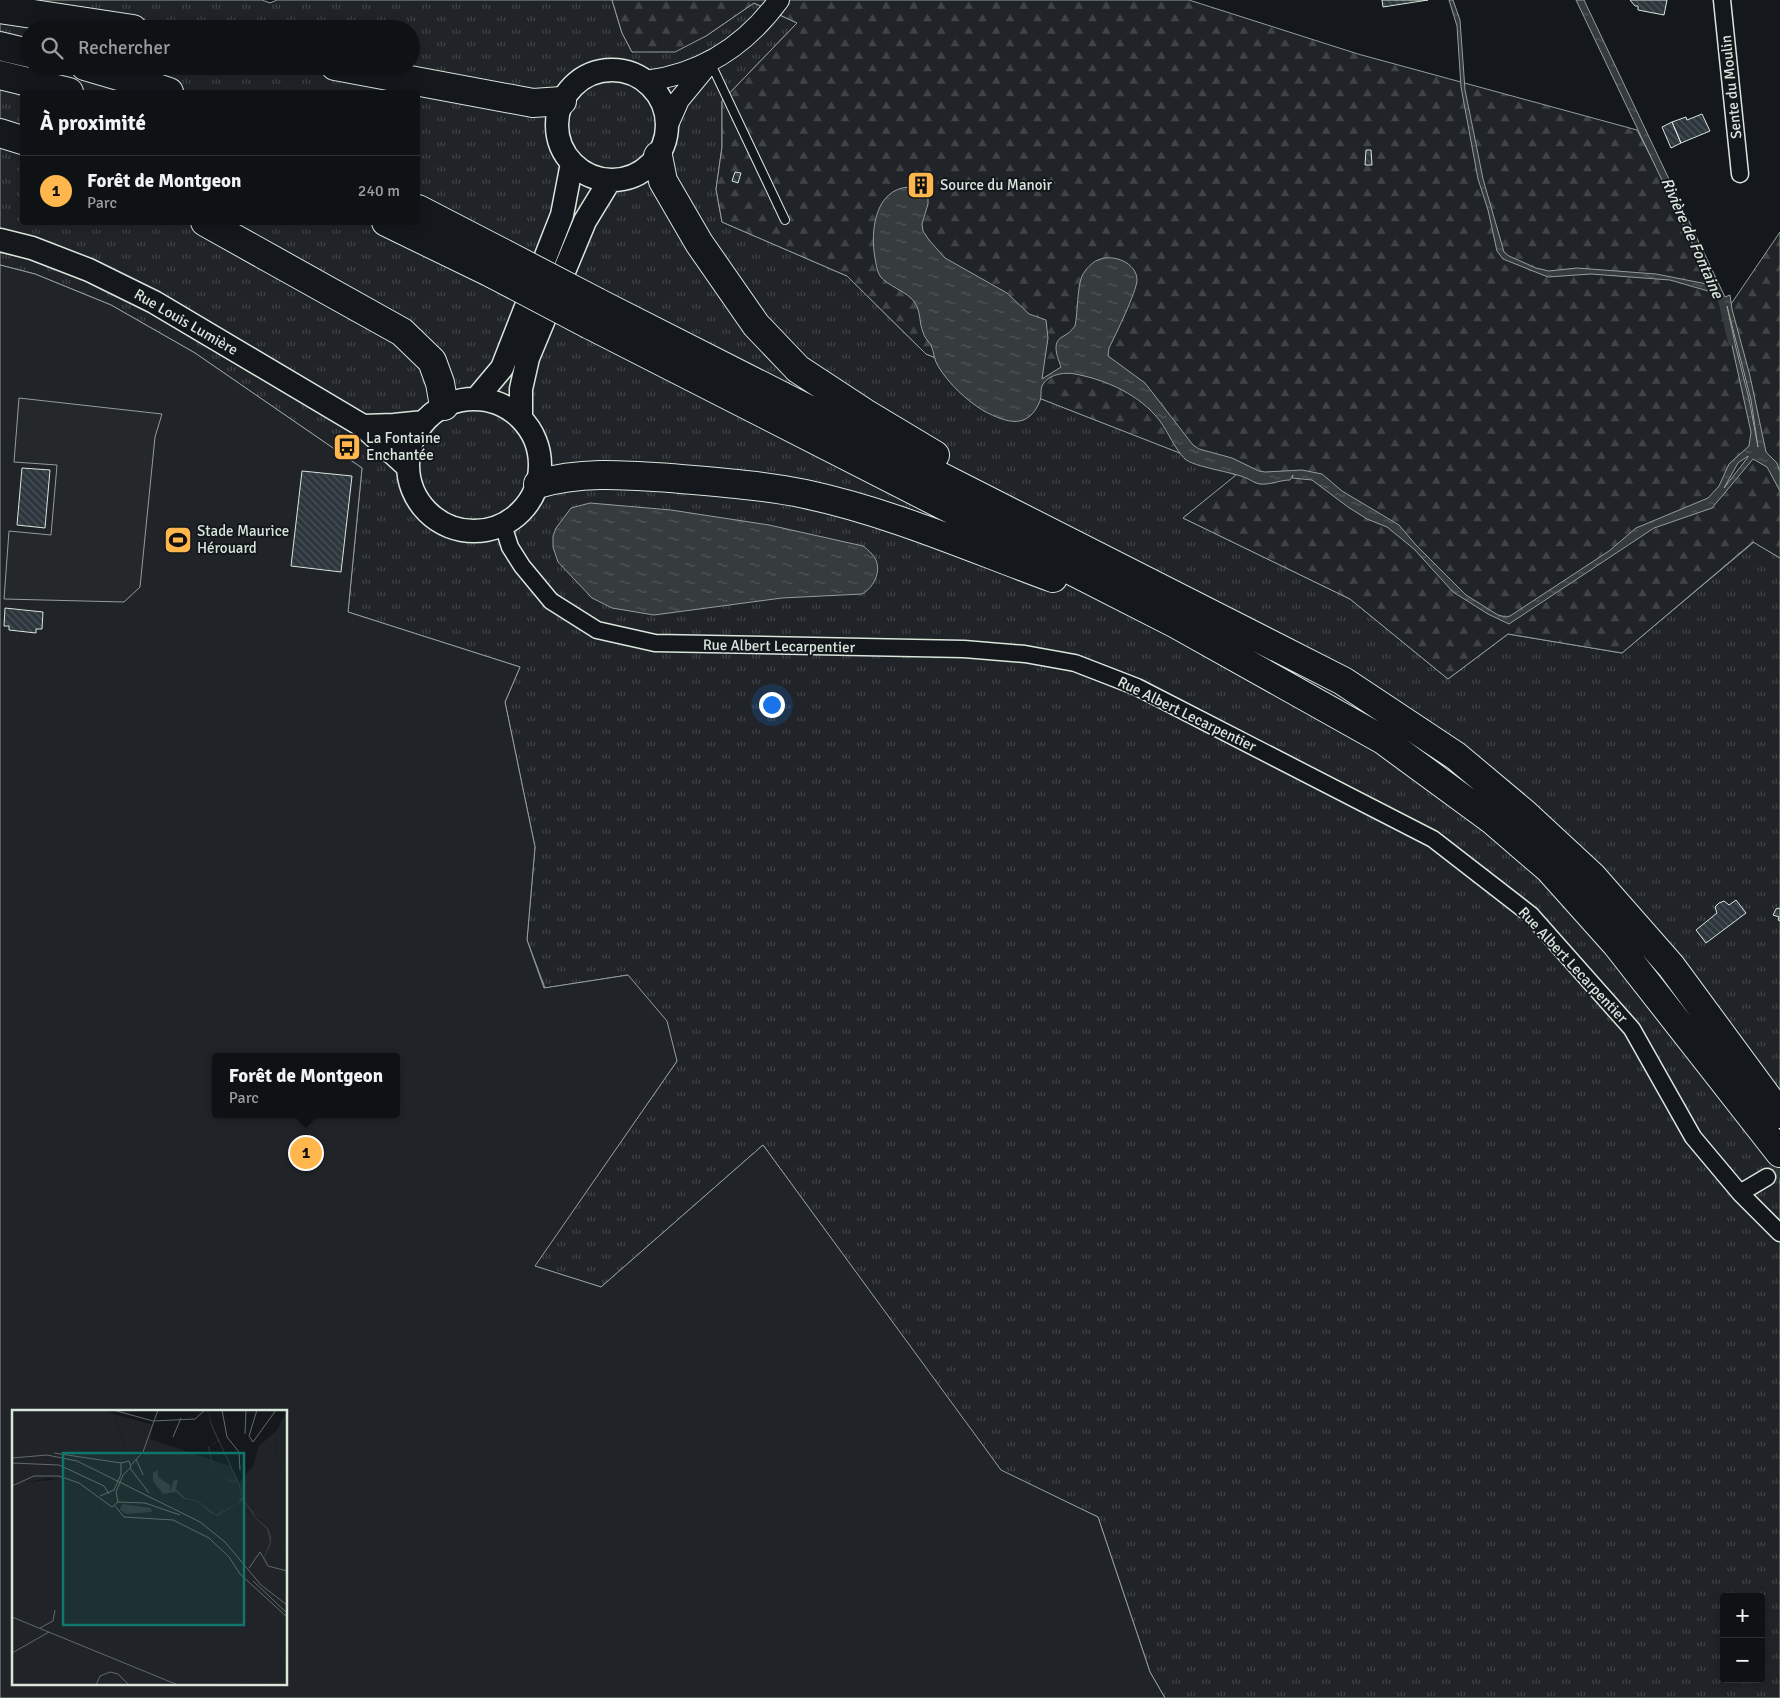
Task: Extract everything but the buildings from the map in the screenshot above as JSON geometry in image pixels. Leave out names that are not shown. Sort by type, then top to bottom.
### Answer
[{"type":"highway","points":[[0,9],[73,20]]},
{"type":"highway","points":[[0,46],[20,51]]},
{"type":"highway","points":[[0,75],[61,90]]},
{"type":"highway","points":[[118,75],[164,90]]},
{"type":"highway","points":[[383,75],[533,103],[562,101]]},
{"type":"highway","points":[[0,133],[20,139]]},
{"type":"highway","points":[[658,156],[663,181],[699,243],[756,325],[798,368],[865,413],[1142,579]]},
{"type":"highway","points":[[420,210],[498,264]]},
{"type":"highway","points":[[210,225],[402,332],[432,361],[440,383],[434,414]]},
{"type":"highway","points":[[394,225],[498,264],[594,313],[1176,624],[1383,740],[1492,820],[1549,870],[1618,945],[1780,1153]]},
{"type":"highway","points":[[594,313],[1142,579],[1343,681],[1456,756],[1524,813],[1592,876],[1671,966],[1780,1114]]},
{"type":"highway","points":[[538,484],[558,478],[584,475],[643,476],[720,482],[805,494],[879,514],[1176,624]]},
{"type":"main road","points":[[606,70],[635,73],[646,81],[658,94],[665,109],[668,126],[658,156],[645,169],[628,177],[610,180],[583,172],[572,163],[563,149],[558,133],[558,117],[562,101],[570,89],[580,80],[593,73],[606,70]]},
{"type":"main road","points":[[476,399],[502,368],[562,215],[572,163]]},
{"type":"main road","points":[[522,418],[521,389],[528,358],[585,221],[610,180]]},
{"type":"main road","name":"Rue Louis Lumière","points":[[0,240],[32,248],[89,270],[154,302],[363,426],[408,467]]},
{"type":"main road","points":[[363,426],[394,425],[434,414],[460,400],[476,399],[493,402],[508,408],[522,418],[532,433],[538,449],[541,466],[538,484],[530,500],[518,514],[503,525],[482,531],[460,529],[440,521],[423,507],[412,488],[408,467],[410,450],[415,435],[434,414]]},
{"type":"street","points":[[646,81],[677,75],[710,62],[750,34],[779,0]]},
{"type":"street","name":"Sente du Moulin","points":[[1722,0],[1740,174]]},
{"type":"street","points":[[668,126],[679,100],[710,62]]},
{"type":"street","name":"Rue Albert Lecarpentier","points":[[503,525],[510,547],[522,566],[551,601],[597,630],[655,643],[964,649],[1025,654],[1075,663],[1137,687],[1433,839],[1531,915],[1632,1029],[1693,1137],[1740,1193],[1780,1233]]},
{"type":"street","points":[[1740,1193],[1767,1177]]},
{"type":"lane","points":[[710,62],[784,220]]},
{"type":"green space","points":[[0,0],[262,0],[270,3],[277,0],[612,0],[622,33],[632,52],[706,36],[754,3],[797,23],[722,101],[722,147],[716,189],[722,222],[847,276],[926,354],[1237,475],[1183,518],[1350,599],[1448,679],[1508,634],[1622,653],[1754,542],[1780,558],[1780,1698],[1165,1698],[1150,1672],[1098,1517],[1001,1471],[763,1145],[601,1287],[534,1266],[677,1061],[628,975],[545,988],[527,940],[535,847],[505,702],[520,667],[348,612],[362,468],[195,353],[111,305],[35,274],[0,265]]},
{"type":"green space","points":[[612,0],[1189,0],[1358,54],[1637,130],[1729,307],[1780,232],[1780,558],[1753,542],[1622,653],[1508,634],[1448,679],[1350,599],[1183,518],[1236,475],[926,354],[847,276],[722,222],[716,189],[722,147],[722,101],[797,23],[754,3],[706,36],[675,52],[632,52],[622,33]]},
{"type":"green space","points":[[0,265],[35,274],[111,305],[195,353],[362,468],[348,612],[520,667],[505,702],[535,847],[527,940],[544,988],[628,975],[667,1021],[677,1061],[535,1266],[601,1287],[763,1145],[1001,1470],[1098,1517],[1150,1672],[1165,1698],[0,1698]]},
{"type":"shaded area","points":[[19,398],[162,414],[155,437],[140,587],[124,602],[4,599],[9,531],[51,535],[57,465],[14,462]]},
{"type":"water","points":[[1449,0],[1453,0],[1460,20],[1465,90],[1483,179],[1504,252],[1536,268],[1549,271],[1577,268],[1656,274],[1712,285],[1576,0],[1584,0],[1725,297],[1730,295],[1766,452],[1777,463],[1780,472],[1780,491],[1767,467],[1753,459],[1712,508],[1654,528],[1509,624],[1488,614],[1453,592],[1414,549],[1387,527],[1367,519],[1312,480],[1292,478],[1293,475],[1290,480],[1260,484],[1240,476],[1190,462],[1181,455],[1160,421],[1152,412],[1133,396],[1099,380],[1066,373],[1052,376],[1041,388],[1040,401],[1035,410],[1023,420],[1009,421],[984,411],[958,391],[938,366],[931,345],[924,334],[918,310],[912,299],[883,280],[879,274],[873,236],[877,213],[889,195],[909,187],[916,171],[926,175],[932,180],[922,224],[923,231],[929,240],[945,258],[1007,293],[1029,314],[1046,320],[1048,338],[1042,379],[1061,367],[1056,351],[1057,343],[1075,326],[1079,287],[1085,271],[1093,262],[1104,258],[1117,259],[1129,264],[1136,274],[1136,286],[1109,348],[1108,356],[1145,383],[1193,445],[1199,449],[1232,458],[1259,471],[1302,470],[1322,474],[1342,491],[1399,525],[1416,545],[1466,595],[1498,615],[1510,616],[1609,551],[1636,528],[1708,498],[1719,486],[1729,464],[1749,446],[1751,432],[1724,309],[1721,300],[1715,293],[1670,280],[1591,274],[1548,277],[1503,259],[1497,251],[1488,210],[1478,179],[1461,87],[1457,26]],"holes":[[[919,177],[924,177],[928,184],[928,187],[922,191],[918,191],[914,186],[914,182]],[[1727,306],[1751,400],[1758,447],[1749,399]],[[1748,456],[1724,488],[1738,463]]]},
{"type":"water","points":[[590,503],[671,510],[769,525],[863,546],[876,559],[878,571],[871,587],[862,594],[782,598],[654,615],[612,608],[592,598],[558,562],[553,547],[553,536],[556,528],[571,508]]},
{"type":"waterway","name":"Rivière de Fontaine","points":[[1719,293],[1731,343]]},
{"type":"tunnel","points":[[1767,1177],[1780,1168]]},
{"type":"place","name":"Source du Manoir","points":[[921,185]]},
{"type":"place","name":"La Fontaine Enchantée","points":[[347,447]]},
{"type":"place","name":"Stade Maurice Hérouard","points":[[178,540]]},
{"type":"place","name":"Forêt de Montgeon","points":[[306,1153]]}]
